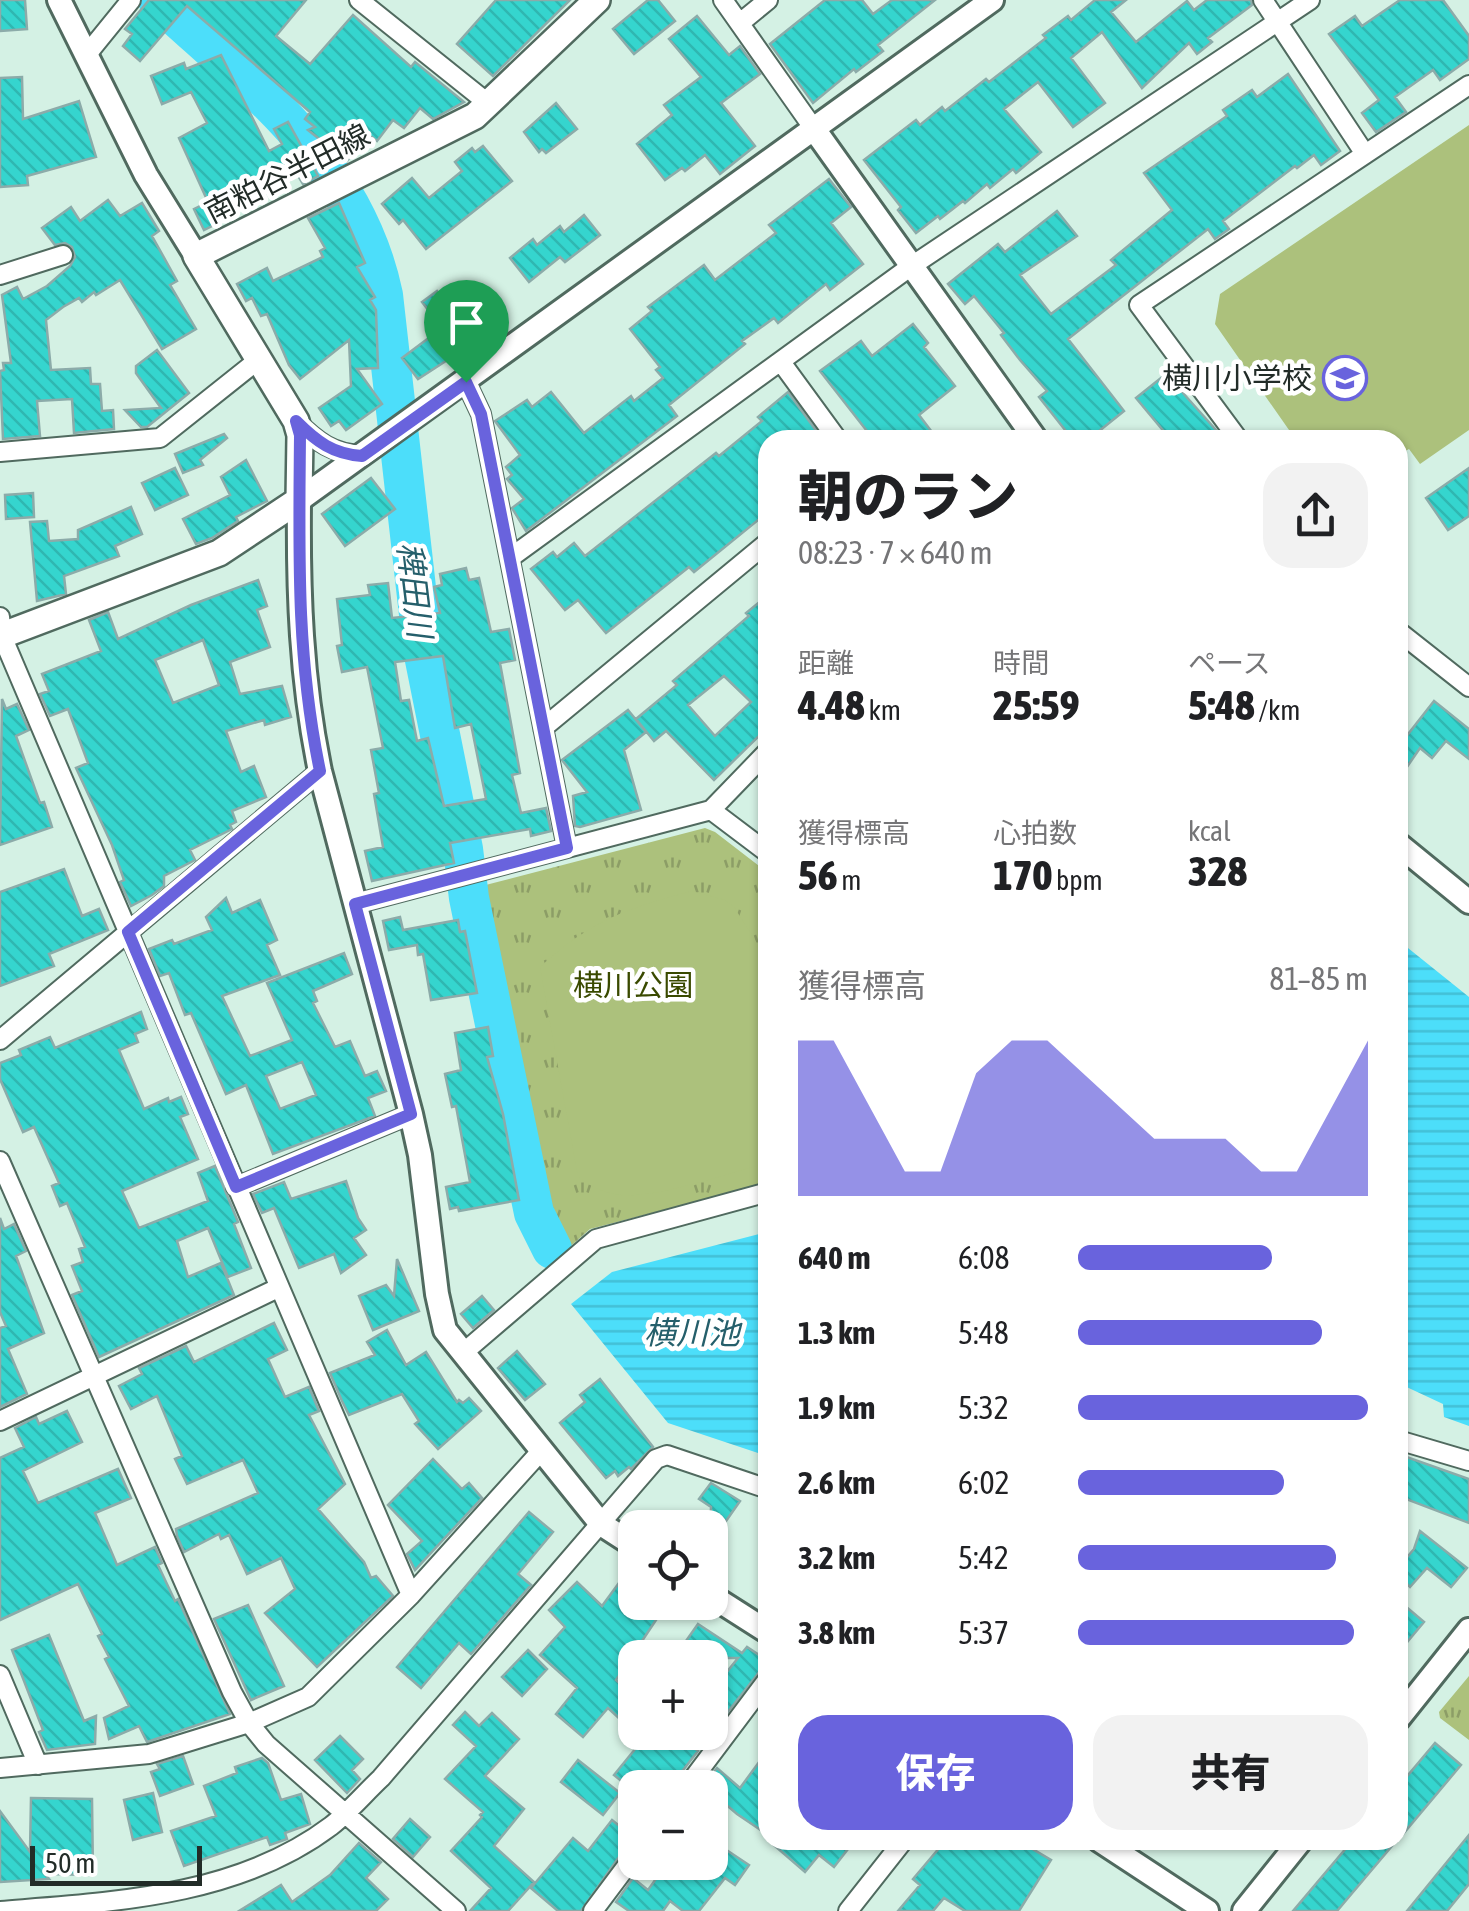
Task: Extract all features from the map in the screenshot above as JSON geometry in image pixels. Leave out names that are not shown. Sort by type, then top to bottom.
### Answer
[{"type":"main road","name":"南粕谷半田線","points":[[300,500],[300,435],[296,421],[196,256],[474,116],[597,0]]},
{"type":"main road","points":[[0,630],[219,553],[300,500]]},
{"type":"street","points":[[59,0],[146,175],[196,256]]},
{"type":"street","points":[[88,54],[131,0]]},
{"type":"street","points":[[359,0],[488,104]]},
{"type":"street","points":[[723,0],[1029,430]]},
{"type":"street","points":[[740,23],[768,0]]},
{"type":"street","points":[[618,1535],[601,1524],[446,1330],[437,1294],[420,1155],[411,1114],[320,771],[307,708],[300,638],[300,500],[992,0]]},
{"type":"street","points":[[1263,0],[1365,154]]},
{"type":"street","points":[[510,558],[910,268],[1310,0]]},
{"type":"street","points":[[1231,430],[1139,305],[1469,85]]},
{"type":"street","points":[[0,275],[63,255]]},
{"type":"street","points":[[0,452],[160,438],[258,360]]},
{"type":"street","points":[[781,362],[831,430]]},
{"type":"street","points":[[466,382],[481,414],[567,848]]},
{"type":"street","points":[[296,421],[326,448],[342,455],[362,456]]},
{"type":"street","points":[[543,728],[758,550]]},
{"type":"street","points":[[0,630],[410,1595]]},
{"type":"street","points":[[1408,639],[1469,687]]},
{"type":"street","points":[[355,904],[711,810],[758,761]]},
{"type":"street","points":[[0,1040],[320,771]]},
{"type":"street","points":[[711,810],[758,845]]},
{"type":"street","points":[[1408,852],[1469,902]]},
{"type":"street","points":[[236,1187],[411,1114]]},
{"type":"street","points":[[0,1160],[232,1692],[249,1723],[266,1744],[343,1815],[456,1911]]},
{"type":"street","points":[[464,1353],[596,1239],[758,1195]]},
{"type":"street","points":[[0,1421],[278,1288]]},
{"type":"street","points":[[1408,1443],[1469,1461]]},
{"type":"street","points":[[0,1768],[148,1754],[249,1723],[318,1690],[542,1450]]},
{"type":"street","points":[[0,1911],[144,1899],[256,1867],[307,1842],[343,1815],[456,1694],[656,1459],[667,1455],[758,1486]]},
{"type":"street","points":[[728,1606],[758,1626]]},
{"type":"street","points":[[1408,1706],[1469,1630]]},
{"type":"street","points":[[0,1675],[38,1765]]},
{"type":"street","points":[[700,1770],[758,1692]]},
{"type":"street","points":[[848,1911],[896,1850]]},
{"type":"street","points":[[1127,1850],[1208,1911]]},
{"type":"street","points":[[1244,1911],[1293,1850]]},
{"type":"street","points":[[592,1911],[618,1877]]},
{"type":"green space","name":"横川小学校","points":[[1469,125],[1469,430],[1420,464],[1408,450],[1408,430],[1289,430],[1215,324],[1220,294]]},
{"type":"green space","name":"横川公園","points":[[705,828],[758,865],[758,1185],[590,1229],[564,1252],[530,1165],[515,1074],[474,888]]},
{"type":"green space","points":[[692,891],[725,900],[734,907],[758,945],[758,1166],[655,1193],[621,1195],[578,1177],[540,967],[593,927]]},
{"type":"green space","points":[[1469,1676],[1469,1740],[1440,1718],[1439,1712]]},
{"type":"water","points":[[1408,948],[1469,997],[1469,1426],[1444,1417],[1443,1404],[1408,1388]]},
{"type":"water","name":"横川池","points":[[758,1235],[758,1453],[668,1423],[571,1304],[612,1272]]},
{"type":"building","points":[[0,0],[25,0],[27,29],[0,31]]},
{"type":"building","points":[[149,0],[306,0],[276,36],[310,64],[353,15],[411,67],[415,62],[464,102],[433,119],[420,108],[404,128],[393,120],[377,141],[372,137],[347,161],[308,130],[315,127],[305,119],[310,112],[187,6],[140,61],[123,46],[132,34],[125,29]]},
{"type":"building","points":[[496,0],[570,0],[493,76],[457,44]]},
{"type":"building","points":[[648,0],[658,0],[675,21],[634,54],[613,29]]},
{"type":"building","points":[[825,0],[862,0],[873,14],[892,0],[935,0],[878,45],[883,51],[813,103],[770,44]]},
{"type":"building","points":[[1095,0],[1126,0],[1111,12],[1136,42],[1187,1],[1194,10],[1207,0],[1251,0],[1252,5],[1208,38],[1212,42],[1197,54],[1189,43],[1142,88],[1102,32],[1071,58],[1105,103],[1073,127],[1038,82],[1004,109],[1041,152],[1016,173],[1013,169],[990,188],[987,184],[965,203],[940,219],[938,216],[916,233],[864,160],[916,120],[920,125],[986,79],[989,82],[1046,38],[1043,35],[1068,16],[1071,20]]},
{"type":"building","points":[[1400,0],[1443,0],[1469,36],[1469,59],[1440,80],[1433,70],[1395,97],[1406,112],[1376,132],[1362,113],[1379,100],[1329,34],[1355,16],[1362,26]]},
{"type":"building","points":[[697,16],[729,55],[740,46],[760,74],[721,103],[755,146],[720,174],[705,155],[665,180],[637,144],[672,115],[664,105],[701,77],[669,39]]},
{"type":"building","points":[[221,55],[269,151],[282,144],[274,129],[288,122],[318,176],[303,184],[297,174],[244,198],[246,202],[227,211],[230,217],[204,230],[194,209],[208,202],[179,138],[207,123],[191,92],[162,104],[151,76],[184,63],[186,69]]},
{"type":"building","points":[[1288,74],[1340,151],[1321,165],[1314,155],[1295,166],[1223,221],[1229,229],[1215,239],[1208,229],[1068,339],[1124,411],[1100,430],[1065,430],[1039,397],[1047,391],[1001,335],[1004,333],[974,296],[965,304],[948,284],[998,244],[1005,252],[1057,211],[1077,236],[1020,275],[1051,314],[1116,265],[1111,260],[1172,210],[1144,173],[1227,116],[1223,110],[1252,90],[1257,97]]},
{"type":"building","points":[[22,77],[23,119],[79,101],[96,157],[27,176],[28,185],[0,187],[0,78]]},
{"type":"building","points":[[556,103],[577,129],[546,153],[542,149],[539,152],[524,132]]},
{"type":"building","points":[[483,146],[512,181],[426,249],[403,220],[399,224],[382,204],[412,178],[429,198],[462,171],[455,162],[472,148],[475,152]]},
{"type":"building","points":[[829,179],[851,207],[831,223],[863,264],[830,290],[826,284],[778,323],[774,318],[742,341],[745,344],[669,405],[677,416],[526,531],[512,508],[524,499],[507,479],[512,475],[506,467],[520,455],[495,421],[527,400],[532,407],[551,392],[584,433],[631,396],[634,401],[663,378],[656,370],[660,367],[630,329],[652,311],[648,307],[704,265],[715,280],[776,233],[769,225]]},
{"type":"building","points":[[108,200],[120,216],[142,203],[159,231],[152,236],[177,281],[170,285],[196,329],[162,349],[120,280],[82,302],[79,298],[63,307],[46,320],[51,370],[90,368],[91,384],[100,384],[102,411],[113,410],[114,429],[74,433],[72,399],[37,401],[40,436],[3,439],[0,371],[4,370],[3,363],[11,363],[2,295],[17,287],[23,299],[47,286],[70,266],[75,257],[72,247],[65,243],[55,245],[42,228],[71,207],[80,221]]},
{"type":"building","points":[[339,203],[365,263],[357,267],[375,297],[370,300],[376,310],[378,368],[357,369],[382,404],[346,430],[339,421],[331,426],[319,408],[351,386],[349,340],[300,379],[289,365],[267,314],[261,316],[252,298],[246,301],[237,284],[267,268],[273,281],[323,257],[320,251],[325,248],[308,218]]},
{"type":"building","points":[[584,215],[600,235],[565,262],[560,257],[529,282],[510,258],[533,239],[537,245],[560,226],[564,232]]},
{"type":"building","points":[[452,286],[480,323],[452,357],[418,379],[402,358],[442,328],[422,302]]},
{"type":"building","points":[[913,324],[928,343],[924,347],[955,386],[919,415],[930,430],[866,430],[820,371],[861,341],[872,356]]},
{"type":"building","points":[[157,350],[189,393],[147,427],[141,427],[125,410],[161,408],[136,373],[136,366]]},
{"type":"building","points":[[1166,374],[1216,430],[1163,430],[1136,398]]},
{"type":"building","points":[[788,392],[816,430],[758,430],[758,520],[694,572],[689,567],[606,633],[578,600],[565,610],[531,569],[553,552],[557,557],[574,543],[585,556],[716,453],[719,456],[762,421],[758,417]]},
{"type":"building","points":[[224,434],[227,438],[200,460],[203,465],[183,473],[175,454]]},
{"type":"building","points":[[246,460],[267,501],[236,517],[238,521],[212,538],[196,544],[183,519],[230,495],[221,477]]},
{"type":"building","points":[[175,468],[188,495],[155,510],[142,483]]},
{"type":"building","points":[[1469,468],[1469,516],[1448,530],[1426,498]]},
{"type":"building","points":[[371,478],[395,509],[345,546],[322,514]]},
{"type":"building","points":[[33,493],[34,517],[6,519],[5,495]]},
{"type":"building","points":[[131,507],[142,534],[115,546],[119,556],[64,576],[66,594],[37,601],[30,522],[47,521],[49,541],[78,539],[78,530]]},
{"type":"building","points":[[466,568],[469,580],[479,578],[491,632],[509,629],[515,660],[500,663],[520,773],[512,775],[521,813],[546,808],[551,831],[531,836],[530,829],[450,843],[454,863],[372,881],[365,851],[383,847],[371,750],[383,748],[367,667],[342,672],[337,646],[342,645],[337,599],[370,595],[368,585],[388,583],[392,618],[440,613],[434,587],[442,585],[440,574]],"holes":[[[443,656],[455,728],[471,724],[486,799],[444,806],[428,738],[417,741],[409,700],[401,701],[395,662]]]},
{"type":"building","points":[[258,580],[267,606],[257,610],[270,647],[230,662],[240,694],[282,686],[291,717],[226,731],[241,772],[254,766],[266,797],[232,811],[236,822],[230,825],[232,829],[190,850],[195,860],[164,876],[164,886],[131,906],[120,882],[124,880],[112,845],[76,768],[88,763],[68,709],[50,716],[40,694],[49,691],[42,674],[101,651],[89,620],[108,612],[118,639]],"holes":[[[203,640],[219,685],[173,703],[155,660]]]},
{"type":"building","points":[[758,603],[758,737],[714,780],[666,731],[654,741],[636,719],[677,685],[673,681],[749,616],[746,613]],"holes":[[[724,676],[751,702],[715,736],[688,705]]]},
{"type":"building","points":[[2,699],[6,709],[17,704],[29,730],[16,736],[52,827],[0,845]]},
{"type":"building","points":[[1434,701],[1469,729],[1469,759],[1446,741],[1432,758],[1420,748],[1408,765],[1408,734]]},
{"type":"building","points":[[628,710],[646,732],[624,750],[641,810],[575,826],[573,796],[587,792],[562,760]]},
{"type":"building","points":[[64,869],[82,916],[99,909],[108,930],[49,954],[54,966],[0,986],[0,892]]},
{"type":"building","points":[[226,898],[232,913],[260,900],[277,940],[267,945],[280,975],[222,996],[250,1056],[292,1040],[267,983],[344,953],[352,974],[313,991],[317,1001],[313,1003],[335,1047],[350,1041],[365,1076],[377,1071],[386,1091],[368,1098],[375,1116],[273,1154],[246,1085],[226,1094],[191,1013],[185,1015],[169,973],[160,976],[149,949],[212,930],[206,917]],"holes":[[[302,1062],[316,1095],[280,1109],[266,1076]]]},
{"type":"building","points":[[400,917],[403,930],[458,920],[460,932],[465,931],[477,993],[431,1000],[423,954],[418,955],[417,945],[389,950],[383,921]]},
{"type":"building","points":[[141,1012],[147,1029],[135,1034],[138,1042],[119,1050],[144,1109],[168,1098],[169,1102],[181,1097],[188,1114],[180,1117],[198,1159],[122,1191],[139,1228],[208,1201],[198,1173],[215,1166],[238,1222],[234,1224],[251,1268],[228,1277],[208,1228],[177,1241],[188,1277],[221,1263],[234,1295],[99,1357],[72,1295],[82,1291],[72,1266],[83,1262],[79,1249],[85,1247],[67,1203],[60,1206],[52,1186],[59,1183],[34,1127],[23,1132],[0,1079],[0,1063],[50,1037],[55,1048]]},
{"type":"building","points":[[488,1027],[493,1056],[487,1057],[503,1114],[519,1200],[459,1211],[458,1207],[450,1209],[446,1187],[470,1182],[456,1106],[452,1107],[445,1074],[461,1070],[455,1033]]},
{"type":"building","points":[[346,1181],[366,1230],[354,1238],[366,1255],[341,1273],[334,1254],[299,1268],[274,1208],[262,1213],[253,1194],[284,1182],[291,1199]]},
{"type":"building","points":[[0,1218],[4,1229],[14,1224],[26,1251],[16,1256],[44,1333],[8,1349],[27,1394],[0,1407],[0,1328],[6,1326],[0,1312]]},
{"type":"building","points":[[397,1259],[419,1311],[373,1330],[359,1296],[386,1285],[394,1296]]},
{"type":"building","points":[[482,1296],[494,1310],[473,1328],[461,1314]]},
{"type":"building","points":[[274,1323],[287,1350],[268,1359],[285,1397],[309,1387],[319,1411],[309,1415],[345,1484],[318,1509],[364,1562],[371,1578],[376,1576],[393,1596],[317,1667],[265,1613],[295,1589],[281,1558],[247,1574],[229,1535],[221,1539],[219,1534],[184,1552],[177,1536],[176,1529],[258,1493],[243,1460],[187,1484],[175,1459],[182,1456],[157,1396],[131,1409],[119,1386],[142,1374],[139,1368],[186,1346],[194,1362]]},
{"type":"building","points":[[387,1330],[406,1365],[426,1352],[457,1402],[469,1398],[481,1411],[438,1449],[415,1424],[419,1421],[402,1394],[349,1415],[330,1373],[375,1355],[367,1342]]},
{"type":"building","points":[[517,1351],[545,1384],[525,1400],[498,1368]]},
{"type":"building","points":[[600,1379],[653,1447],[631,1469],[618,1476],[615,1471],[606,1478],[560,1423],[585,1402],[580,1395]]},
{"type":"building","points":[[67,1411],[82,1442],[23,1471],[38,1503],[118,1469],[131,1498],[95,1513],[117,1565],[155,1547],[162,1563],[158,1565],[175,1601],[178,1599],[230,1714],[147,1742],[139,1726],[109,1739],[104,1718],[129,1706],[105,1659],[109,1657],[98,1636],[102,1634],[78,1584],[0,1620],[0,1458],[24,1447],[15,1428],[36,1417],[39,1424]]},
{"type":"building","points":[[1408,1458],[1469,1479],[1469,1523],[1408,1500]]},
{"type":"building","points":[[433,1459],[462,1489],[469,1483],[482,1498],[415,1570],[407,1554],[422,1541],[388,1505]]},
{"type":"building","points":[[711,1483],[740,1501],[728,1518],[728,1510],[711,1510],[699,1499]]},
{"type":"building","points":[[529,1512],[553,1532],[518,1574],[531,1585],[471,1654],[459,1643],[421,1688],[397,1667]]},
{"type":"building","points":[[1420,1531],[1467,1568],[1451,1587],[1427,1568],[1410,1587],[1408,1556]]},
{"type":"building","points":[[577,1582],[602,1606],[618,1584],[618,1620],[656,1620],[643,1640],[618,1640],[618,1717],[608,1708],[583,1737],[556,1714],[577,1688],[540,1655],[565,1627],[549,1610]]},
{"type":"building","points":[[248,1605],[284,1686],[251,1700],[214,1619]]},
{"type":"building","points":[[1408,1608],[1424,1622],[1408,1641]]},
{"type":"building","points":[[698,1624],[722,1640],[687,1640]]},
{"type":"building","points":[[49,1635],[84,1721],[96,1716],[95,1744],[47,1750],[39,1732],[43,1730],[12,1650]]},
{"type":"building","points":[[728,1644],[742,1653],[747,1647],[758,1654],[758,1674],[728,1712],[728,1670],[738,1658],[728,1658]]},
{"type":"building","points":[[528,1650],[547,1669],[522,1696],[502,1677]]},
{"type":"building","points":[[465,1712],[479,1726],[492,1713],[519,1739],[485,1776],[524,1809],[494,1846],[534,1882],[508,1911],[470,1911],[491,1888],[451,1851],[483,1812],[445,1779],[476,1746],[453,1725]]},
{"type":"building","points":[[340,1736],[363,1759],[352,1770],[360,1779],[347,1793],[315,1760]]},
{"type":"building","points":[[1435,1743],[1461,1765],[1408,1828],[1408,1775]]},
{"type":"building","points":[[634,1750],[698,1751],[683,1770],[618,1770]]},
{"type":"building","points":[[183,1756],[193,1784],[160,1796],[151,1772],[160,1769],[157,1764]]},
{"type":"building","points":[[262,1758],[268,1763],[281,1800],[301,1794],[310,1824],[285,1833],[287,1839],[270,1845],[267,1837],[184,1866],[171,1831],[216,1816],[204,1786],[237,1773],[235,1767]]},
{"type":"building","points":[[578,1760],[618,1791],[618,1796],[603,1815],[561,1782]]},
{"type":"building","points":[[758,1764],[758,1828],[728,1806],[728,1778],[740,1788]]},
{"type":"building","points":[[153,1793],[162,1832],[133,1840],[124,1800]]},
{"type":"building","points":[[31,1798],[92,1799],[93,1875],[45,1874],[49,1879],[0,1882],[0,1811],[30,1852]]},
{"type":"building","points":[[410,1819],[430,1837],[413,1857],[393,1839]]},
{"type":"building","points":[[612,1820],[618,1825],[618,1858],[581,1911],[558,1911],[531,1888],[573,1838],[588,1851]]},
{"type":"building","points":[[1469,1835],[1469,1884],[1447,1911],[1407,1911]]},
{"type":"building","points":[[359,1843],[381,1862],[366,1878],[388,1899],[376,1911],[239,1911],[281,1885],[292,1902],[330,1875]]},
{"type":"building","points":[[780,1850],[847,1850],[834,1867],[819,1855],[805,1872]]},
{"type":"building","points":[[938,1850],[1034,1850],[1051,1860],[1019,1911],[965,1911],[944,1898],[933,1911],[898,1911],[920,1885],[913,1879]]},
{"type":"building","points":[[1345,1850],[1389,1850],[1337,1911],[1293,1911]]},
{"type":"building","points":[[728,1851],[749,1865],[735,1885],[728,1880]]},
{"type":"building","points":[[632,1880],[648,1890],[655,1880],[723,1880],[699,1911],[683,1911],[670,1901],[663,1911],[629,1911],[616,1902]]},
{"type":"waterway","name":"稗田川","points":[[158,0],[296,130],[325,166],[369,247],[383,295],[423,650],[534,1213],[552,1249]]},
{"type":"place","name":"横川小学校","points":[[1345,378]]},
{"type":"route","points":[[466,382],[481,414],[567,848],[355,904],[411,1114],[236,1187],[128,932],[320,771],[307,708],[300,638],[300,435],[296,421],[326,448],[342,455],[362,456],[466,382]]}]
